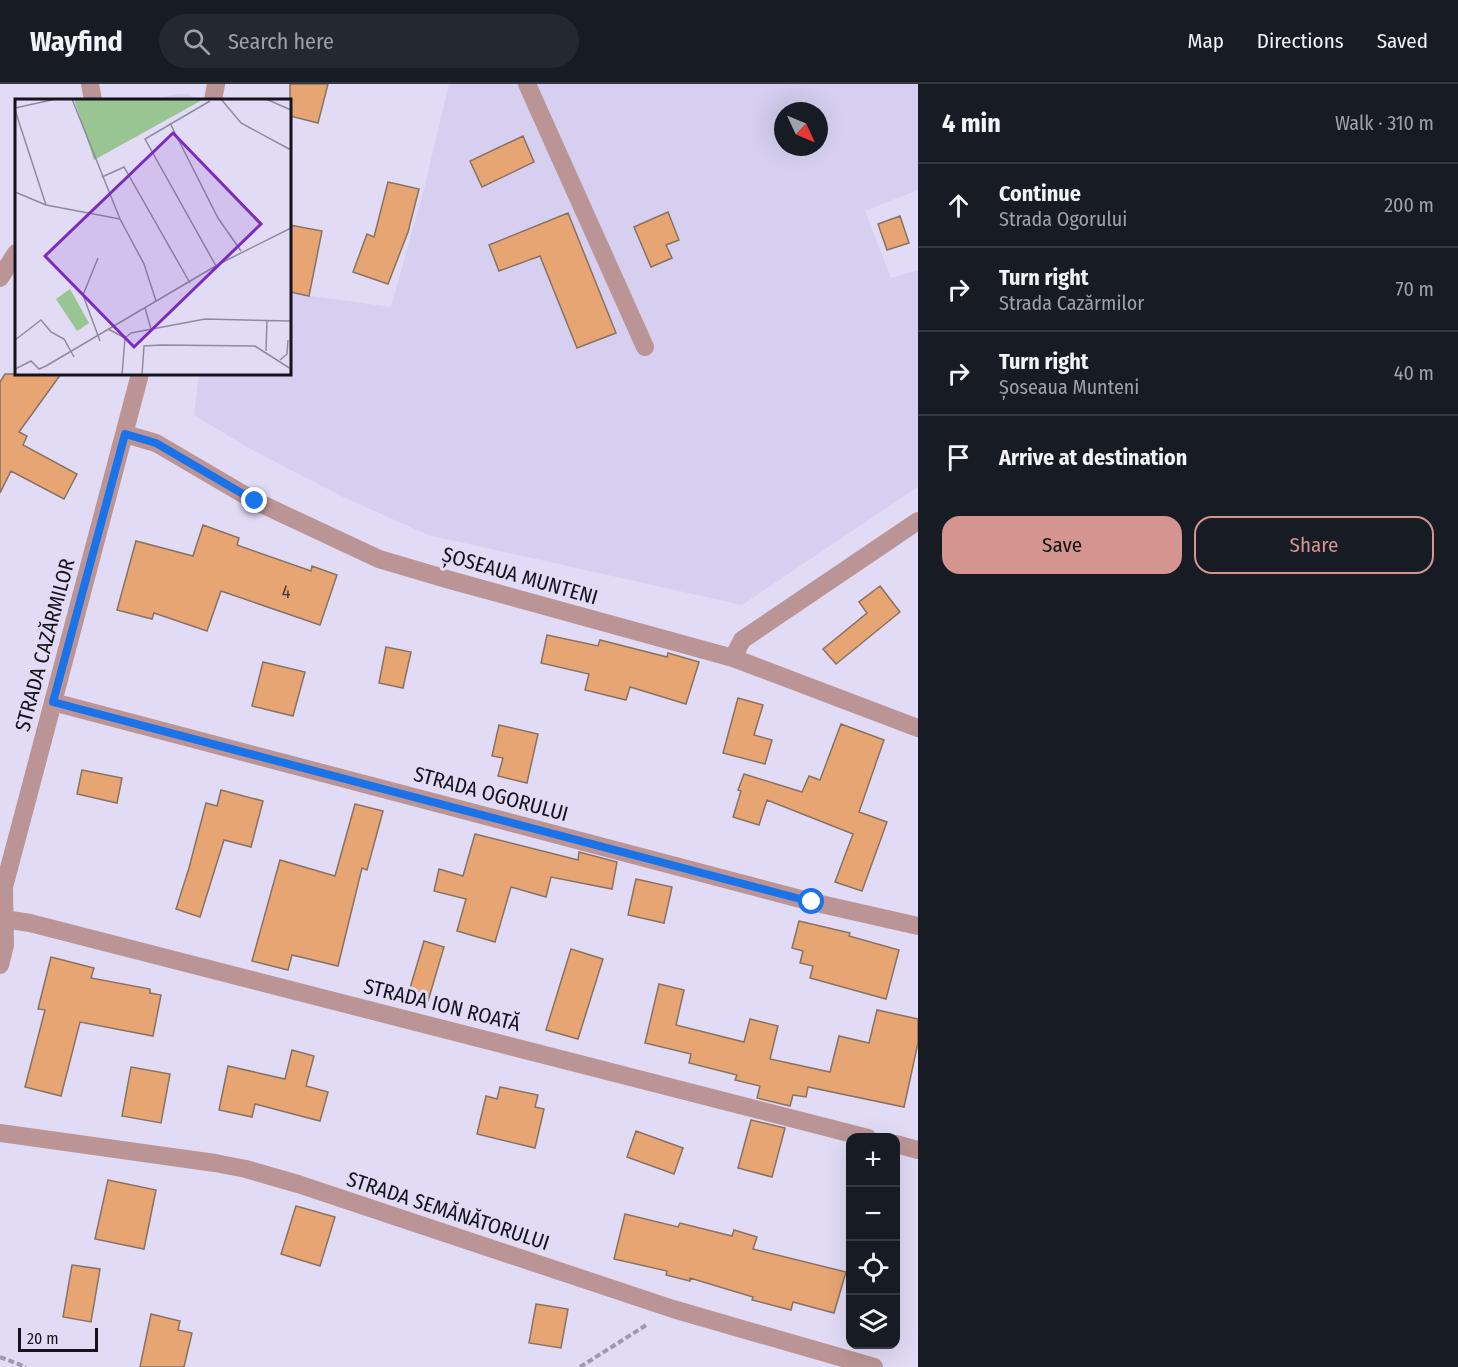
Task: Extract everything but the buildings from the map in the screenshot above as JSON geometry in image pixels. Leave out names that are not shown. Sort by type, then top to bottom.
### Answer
[{"type":"street","points":[[90,84],[93,99]]},
{"type":"street","points":[[213,99],[216,84]]},
{"type":"street","points":[[527,84],[645,347]]},
{"type":"street","points":[[8,274],[15,256]]},
{"type":"street","name":"STRADA CAZĂRMILOR","points":[[0,965],[5,945],[4,887],[140,375]]},
{"type":"street","name":"ȘOSEAUA MUNTENI","points":[[125,434],[156,443],[255,501],[379,559],[733,658],[918,728]]},
{"type":"street","points":[[733,658],[742,640],[918,521]]},
{"type":"street","name":"STRADA OGORULUI","points":[[53,702],[812,902],[918,926]]},
{"type":"street","name":"STRADA ION ROATĂ","points":[[4,919],[30,923],[852,1133]]},
{"type":"street","name":"STRADA SEMĂNĂTORULUI","points":[[0,1132],[246,1169],[673,1309],[874,1367]]},
{"type":"street","points":[[900,1145],[918,1150]]},
{"type":"path","points":[[580,1367],[673,1309]]},
{"type":"path","points":[[0,1357],[26,1367]]},
{"type":"shaded area","points":[[449,84],[918,84],[918,190],[865,211],[891,278],[918,270],[918,487],[742,605],[428,535],[341,496],[247,447],[194,415],[199,375],[291,375],[291,293],[391,307],[424,189]]},
{"type":"shaded area","points":[[176,94],[189,94],[194,99],[158,99]]},
{"type":"route","points":[[255,501],[156,443],[125,434],[53,702],[812,902]]}]
